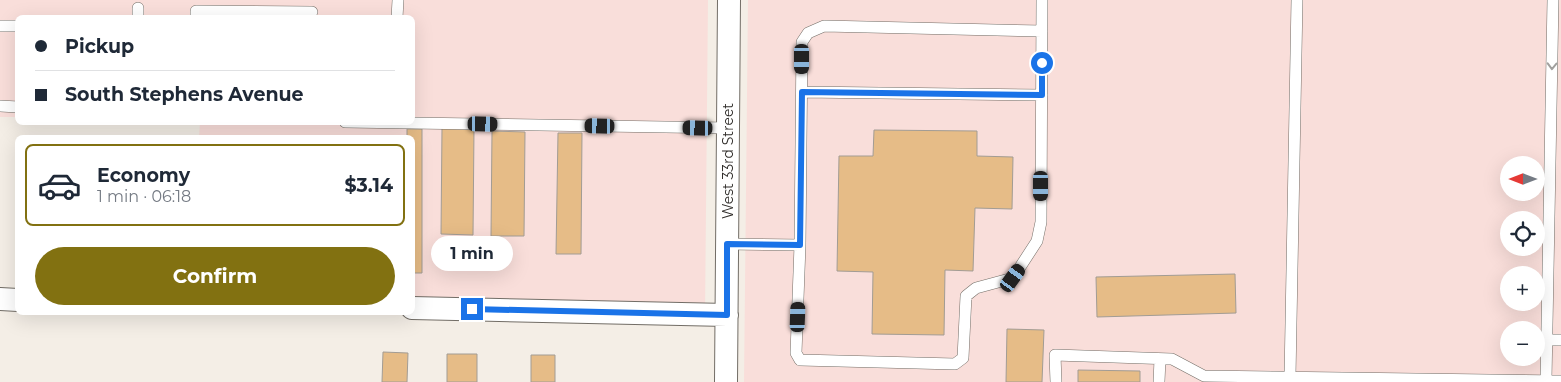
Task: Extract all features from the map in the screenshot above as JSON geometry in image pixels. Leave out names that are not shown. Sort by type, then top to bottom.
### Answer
[{"type":"street","name":"West 33rd Street","points":[[726,382],[729,0]]},
{"type":"street","points":[[0,299],[15,300]]},
{"type":"street","points":[[415,308],[727,315]]},
{"type":"lane","points":[[196,15],[196,11],[312,15],[312,0]]},
{"type":"lane","points":[[397,15],[398,0]]},
{"type":"lane","points":[[1042,0],[1042,31],[1042,95],[1041,222],[1037,241],[1013,278],[976,288],[966,296],[962,358],[955,364],[800,360],[796,352],[800,245],[802,42],[808,33],[824,26],[1042,31]]},
{"type":"lane","points":[[1290,377],[1297,0]]},
{"type":"lane","points":[[1546,380],[1549,248],[1556,156],[1553,0]]},
{"type":"lane","points":[[0,26],[15,26]]},
{"type":"lane","points":[[802,92],[1042,95]]},
{"type":"lane","points":[[0,106],[15,107]]},
{"type":"lane","points":[[415,123],[728,128]]},
{"type":"lane","points":[[727,244],[800,245]]},
{"type":"lane","points":[[1549,248],[1561,249]]},
{"type":"lane","points":[[1547,340],[1561,340]]},
{"type":"lane","points":[[1056,382],[1055,355],[1172,359],[1204,376],[1561,380]]},
{"type":"lane","points":[[1159,382],[1160,359]]},
{"type":"shaded area","points":[[0,0],[708,0],[705,316],[415,309],[415,135],[199,135],[200,125],[415,125],[415,15],[15,15],[15,117],[0,117]]},
{"type":"shaded area","points":[[748,0],[1561,0],[1561,382],[744,382]]},
{"type":"building","points":[[442,128],[474,129],[473,235],[441,234]]},
{"type":"building","points":[[407,129],[422,129],[422,273],[415,273],[415,135],[407,135]]},
{"type":"building","points":[[874,130],[977,131],[977,156],[1013,157],[1012,209],[975,208],[973,271],[945,270],[944,335],[872,334],[873,272],[837,271],[839,156],[873,156]]},
{"type":"building","points":[[492,131],[525,132],[524,236],[491,236]]},
{"type":"building","points":[[558,133],[582,133],[581,254],[556,254]]},
{"type":"building","points":[[1235,274],[1236,313],[1097,317],[1096,277]]},
{"type":"building","points":[[1007,329],[1044,330],[1042,382],[1006,382]]},
{"type":"building","points":[[383,352],[408,353],[407,382],[382,382]]},
{"type":"building","points":[[447,354],[477,354],[477,382],[447,382]]},
{"type":"building","points":[[531,355],[555,355],[555,382],[531,382]]},
{"type":"building","points":[[1078,370],[1140,371],[1140,382],[1078,382]]},
{"type":"route","points":[[472,309],[727,315],[727,244],[800,245],[802,92],[1042,95],[1042,63]]}]
